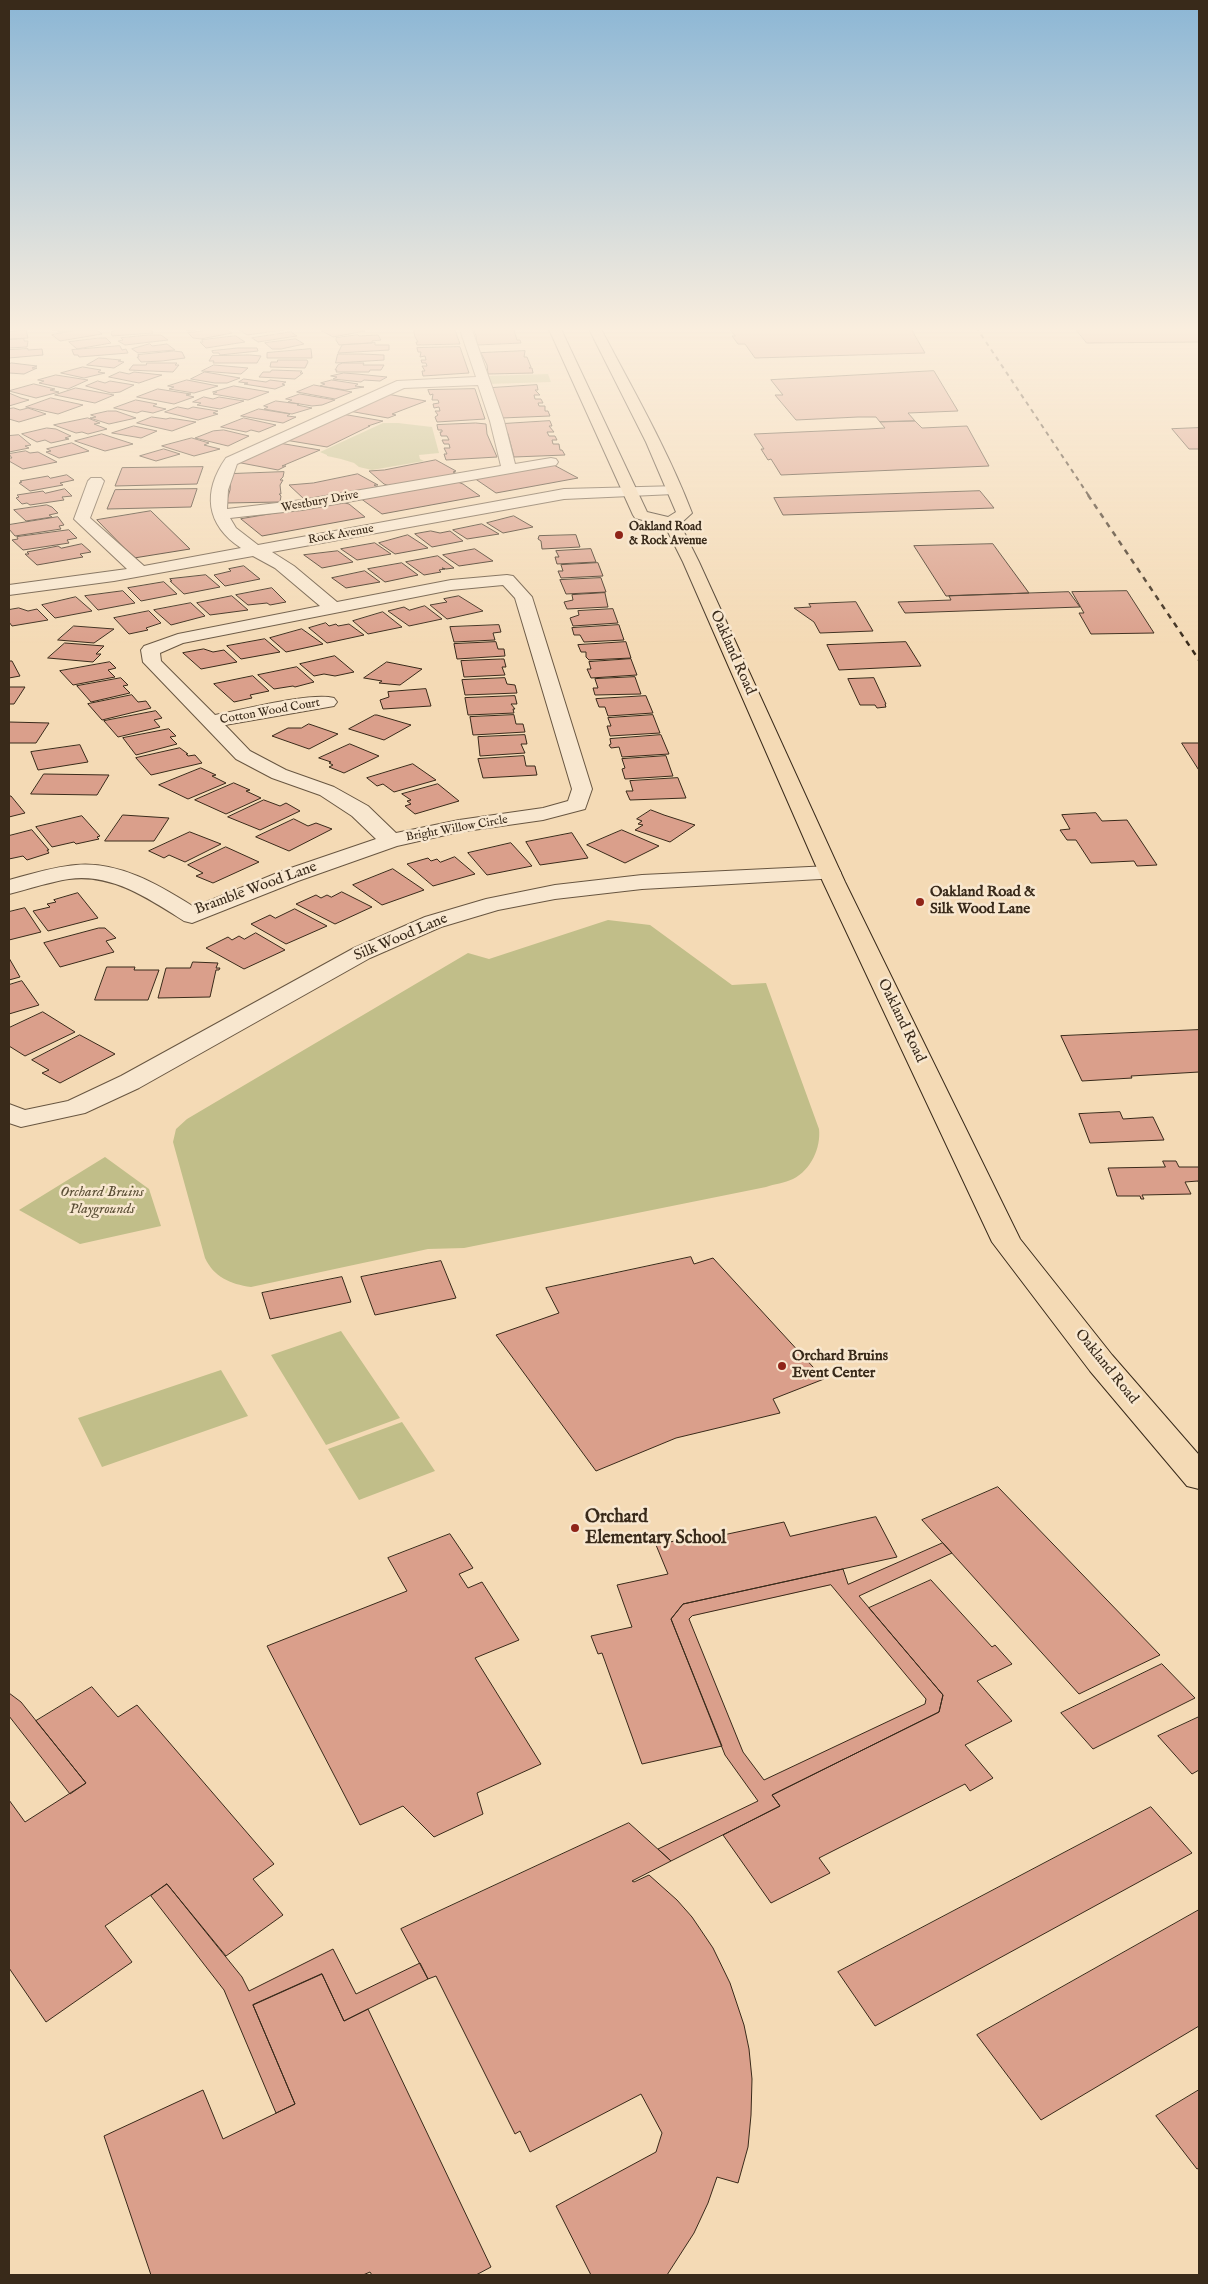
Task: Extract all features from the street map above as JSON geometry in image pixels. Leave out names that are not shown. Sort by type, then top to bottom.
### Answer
[{"type":"main road","points":[[604,434],[641,515],[671,523],[684,513],[649,434]]},
{"type":"main road","name":"Oakland Road","points":[[671,523],[695,571],[830,873],[1007,1242],[1101,1363],[1199,1477]]},
{"type":"street","points":[[292,434],[231,461],[221,482],[217,502],[218,515],[229,532],[255,550],[273,559],[333,608]]},
{"type":"street","points":[[499,434],[509,469]]},
{"type":"street","name":"Westbury Drive","points":[[218,515],[302,505],[551,462]]},
{"type":"street","points":[[96,481],[82,519],[140,571]]},
{"type":"street","name":"Rock Avenue","points":[[9,590],[140,571],[564,494],[674,489]]},
{"type":"street","name":"Bright Willow Circle","points":[[507,580],[523,597],[582,789],[578,805],[543,814],[459,826],[391,841],[360,811],[327,791],[279,774],[243,755],[212,722],[152,662],[150,650],[178,639],[333,608],[451,585],[507,580]]},
{"type":"street","name":"Cotton Wood Court","points":[[212,722],[287,706],[327,702]]},
{"type":"street","name":"Bramble Wood Lane","points":[[9,887],[86,871],[114,875],[158,894],[192,916],[290,876],[391,841]]},
{"type":"street","name":"Silk Wood Lane","points":[[9,1112],[21,1119],[76,1107],[130,1082],[362,953],[433,922],[494,904],[555,892],[642,882],[830,873]]},
{"type":"green space","points":[[360,434],[434,434],[439,453],[419,455],[420,459],[424,461],[372,470],[320,452]]},
{"type":"green space","points":[[608,920],[650,925],[732,985],[766,983],[819,1129],[818,1144],[814,1158],[805,1170],[790,1180],[766,1187],[464,1248],[428,1249],[251,1287],[230,1282],[213,1270],[205,1258],[173,1142],[176,1129],[187,1119],[468,953],[489,959]]},
{"type":"green space","name":"Orchard Bruins Playgrounds","points":[[105,1157],[149,1189],[161,1226],[80,1244],[19,1210]]},
{"type":"green space","points":[[341,1331],[400,1418],[326,1445],[271,1355]]},
{"type":"green space","points":[[221,1370],[248,1416],[102,1467],[78,1418]]},
{"type":"green space","points":[[402,1422],[435,1471],[359,1500],[328,1449]]},
{"type":"building","points":[[22,434],[66,434],[71,436],[65,438],[69,439],[51,443],[45,440],[37,442]]},
{"type":"building","points":[[102,434],[133,444],[105,451],[75,441]]},
{"type":"building","points":[[115,434],[151,434],[141,438]]},
{"type":"building","points":[[206,434],[239,434],[249,436],[228,446],[195,438]]},
{"type":"building","points":[[299,434],[354,434],[327,447],[285,440]]},
{"type":"building","points":[[440,434],[487,434],[497,457],[446,460],[444,454],[447,454],[444,448],[450,448],[449,444],[444,444],[442,440],[449,440],[447,436],[441,436]]},
{"type":"building","points":[[508,434],[548,434],[549,436],[555,436],[557,440],[552,440],[553,444],[559,444],[560,450],[565,455],[514,457]]},
{"type":"building","points":[[754,434],[971,434],[989,466],[781,475],[771,459],[768,460],[761,449],[764,449]]},
{"type":"building","points":[[1176,434],[1199,434],[1199,449],[1189,449]]},
{"type":"building","points":[[19,435],[31,445],[25,446],[29,448],[9,452],[9,436]]},
{"type":"building","points":[[192,438],[209,443],[204,445],[220,449],[194,456],[162,446]]},
{"type":"building","points":[[72,443],[89,451],[59,458],[46,452],[51,451],[47,449]]},
{"type":"building","points":[[279,443],[320,450],[282,466],[286,466],[278,470],[236,462]]},
{"type":"building","points":[[164,449],[180,454],[156,461],[140,456]]},
{"type":"building","points":[[26,451],[30,453],[38,452],[57,462],[23,469],[9,461],[9,458],[12,458],[9,454]]},
{"type":"building","points":[[436,460],[456,471],[453,472],[457,474],[390,486],[384,484],[369,471],[384,470]]},
{"type":"building","points":[[552,464],[578,478],[496,493],[474,478]]},
{"type":"building","points":[[203,467],[197,484],[115,486],[122,468]]},
{"type":"building","points":[[284,472],[280,480],[283,480],[280,485],[280,502],[226,503],[230,490],[231,474]]},
{"type":"building","points":[[358,474],[378,485],[374,485],[379,488],[310,500],[304,499],[289,485],[313,483]]},
{"type":"building","points":[[67,475],[74,480],[60,483],[63,485],[30,491],[19,483],[22,482],[20,481],[48,476],[50,478]]},
{"type":"building","points":[[455,481],[463,484],[480,496],[382,514],[360,498]]},
{"type":"building","points":[[65,489],[72,496],[62,497],[64,500],[30,505],[27,503],[22,504],[16,498],[19,497],[17,495]]},
{"type":"building","points":[[197,489],[191,507],[107,509],[115,490]]},
{"type":"building","points":[[980,491],[994,508],[783,515],[774,498]]},
{"type":"building","points":[[341,502],[349,504],[365,517],[262,536],[241,519]]},
{"type":"building","points":[[47,505],[58,513],[49,515],[52,517],[26,521],[14,510]]},
{"type":"building","points":[[151,511],[190,549],[134,558],[97,520]]},
{"type":"building","points":[[514,516],[533,527],[503,533],[487,523]]},
{"type":"building","points":[[58,517],[64,525],[59,526],[61,529],[15,536],[9,529],[9,525]]},
{"type":"building","points":[[482,524],[499,534],[467,539],[453,530]]},
{"type":"building","points":[[69,530],[77,538],[67,540],[69,543],[23,550],[12,540],[18,539],[17,537]]},
{"type":"building","points":[[431,531],[440,533],[450,531],[463,541],[432,547],[415,534]]},
{"type":"building","points":[[408,535],[428,548],[395,554],[379,543]]},
{"type":"building","points":[[576,535],[580,547],[542,549],[541,541],[538,539],[539,536]]},
{"type":"building","points":[[375,543],[391,554],[357,560],[341,549]]},
{"type":"building","points":[[82,544],[91,552],[80,554],[83,557],[37,565],[25,554],[58,546],[61,548]]},
{"type":"building","points":[[993,544],[1029,593],[946,596],[914,546]]},
{"type":"building","points":[[475,549],[493,561],[459,566],[443,555]]},
{"type":"building","points":[[591,549],[596,562],[557,564],[555,557],[559,557],[556,551]]},
{"type":"building","points":[[338,551],[353,562],[322,568],[304,555]]},
{"type":"building","points":[[438,556],[454,568],[442,568],[445,569],[439,570],[441,572],[424,575],[406,562]]},
{"type":"building","points":[[402,563],[418,575],[385,582],[368,569]]},
{"type":"building","points":[[598,563],[603,576],[561,578],[558,571],[563,571],[561,565]]},
{"type":"building","points":[[244,566],[260,579],[225,586],[214,575],[231,571],[229,569]]},
{"type":"building","points":[[365,571],[380,582],[346,588],[332,578]]},
{"type":"building","points":[[206,575],[220,587],[184,594],[170,581],[172,581],[170,579]]},
{"type":"building","points":[[601,578],[606,592],[566,594],[560,580]]},
{"type":"building","points":[[164,582],[177,594],[141,601],[128,588]]},
{"type":"building","points":[[272,588],[286,602],[270,605],[267,603],[248,605],[236,595]]},
{"type":"building","points":[[123,591],[135,603],[98,610],[85,596]]},
{"type":"building","points":[[1127,591],[1154,633],[1091,634],[1079,613],[1084,613],[1072,592]]},
{"type":"building","points":[[1069,592],[1080,607],[905,613],[898,602],[951,600],[949,596]]},
{"type":"building","points":[[605,593],[608,607],[567,609],[564,602],[573,600],[572,595]]},
{"type":"building","points":[[232,596],[248,610],[210,615],[197,603]]},
{"type":"building","points":[[459,596],[483,611],[447,619],[430,605],[447,602],[444,599]]},
{"type":"building","points":[[76,597],[92,611],[55,618],[42,605]]},
{"type":"building","points":[[856,602],[873,631],[820,633],[814,622],[794,608],[811,607],[809,604]]},
{"type":"building","points":[[191,603],[205,616],[171,625],[154,610]]},
{"type":"building","points":[[425,606],[442,619],[409,626],[388,611],[404,607],[409,610]]},
{"type":"building","points":[[19,608],[28,611],[37,609],[48,620],[12,626],[9,622],[9,610]]},
{"type":"building","points":[[613,609],[618,623],[573,626],[570,618],[579,615],[578,611]]},
{"type":"building","points":[[149,611],[161,623],[146,628],[148,630],[129,634],[114,618]]},
{"type":"building","points":[[383,612],[402,627],[368,634],[353,621]]},
{"type":"building","points":[[326,623],[329,626],[349,624],[364,635],[327,643],[309,628]]},
{"type":"building","points":[[499,625],[501,632],[493,633],[495,640],[454,642],[450,627]]},
{"type":"building","points":[[619,625],[624,640],[584,642],[580,635],[574,635],[572,628]]},
{"type":"building","points":[[74,626],[114,629],[94,643],[58,640]]},
{"type":"building","points":[[302,629],[323,644],[286,652],[270,638]]},
{"type":"building","points":[[265,639],[280,652],[241,659],[227,646]]},
{"type":"building","points":[[496,642],[498,649],[504,649],[505,656],[457,659],[454,644]]},
{"type":"building","points":[[626,642],[631,658],[589,660],[586,657],[586,652],[581,652],[578,645]]},
{"type":"building","points":[[906,642],[921,666],[839,670],[827,645]]},
{"type":"building","points":[[65,643],[104,646],[96,654],[101,654],[93,662],[48,658]]},
{"type":"building","points":[[204,649],[213,652],[224,650],[237,662],[201,669],[183,653]]},
{"type":"building","points":[[335,656],[354,672],[335,676],[324,674],[314,676],[300,664]]},
{"type":"building","points":[[504,659],[506,667],[502,667],[505,675],[464,677],[461,661]]},
{"type":"building","points":[[631,659],[637,675],[591,678],[587,669],[591,669],[589,662]]},
{"type":"building","points":[[9,661],[12,661],[20,676],[9,678]]},
{"type":"building","points":[[110,662],[116,668],[108,670],[115,677],[73,685],[60,671]]},
{"type":"building","points":[[387,662],[422,669],[400,685],[379,683],[382,681],[364,678]]},
{"type":"building","points":[[297,667],[314,682],[295,687],[274,689],[258,675]]},
{"type":"building","points":[[253,676],[269,691],[250,695],[252,698],[234,702],[214,684]]},
{"type":"building","points":[[635,677],[641,694],[595,695],[593,688],[598,688],[595,679]]},
{"type":"building","points":[[121,678],[128,685],[123,686],[130,693],[91,702],[77,686]]},
{"type":"building","points":[[505,678],[507,684],[515,685],[517,693],[465,695],[462,680]]},
{"type":"building","points":[[874,678],[886,707],[877,708],[875,705],[860,705],[848,679]]},
{"type":"building","points":[[9,687],[25,687],[14,704],[9,704]]},
{"type":"building","points":[[426,689],[431,706],[383,709],[380,700],[389,697],[388,692]]},
{"type":"building","points":[[132,695],[138,702],[146,701],[151,708],[102,720],[88,704]]},
{"type":"building","points":[[515,696],[517,704],[511,704],[515,709],[513,709],[514,713],[468,715],[465,698]]},
{"type":"building","points":[[646,696],[653,713],[608,716],[605,707],[599,707],[596,699]]},
{"type":"building","points":[[156,711],[162,718],[154,720],[160,727],[118,737],[104,721]]},
{"type":"building","points":[[375,715],[411,725],[384,740],[349,729]]},
{"type":"building","points":[[514,715],[516,724],[523,724],[525,732],[473,735],[470,717]]},
{"type":"building","points":[[653,715],[660,733],[610,736],[607,726],[611,726],[608,718]]},
{"type":"building","points":[[9,722],[49,723],[36,743],[9,743]]},
{"type":"building","points":[[309,724],[338,734],[309,749],[272,736],[288,728],[301,728]]},
{"type":"building","points":[[169,729],[176,736],[170,737],[177,744],[136,755],[123,738]]},
{"type":"building","points":[[525,735],[527,744],[521,744],[525,753],[480,756],[478,737]]},
{"type":"building","points":[[661,735],[669,754],[622,757],[619,747],[611,748],[609,745],[611,744],[610,739]]},
{"type":"building","points":[[1182,743],[1199,743],[1199,770]]},
{"type":"building","points":[[350,744],[379,756],[344,773],[329,767],[333,765],[329,763],[331,762],[319,758]]},
{"type":"building","points":[[80,745],[88,762],[38,770],[31,752]]},
{"type":"building","points":[[180,748],[188,756],[195,755],[202,763],[151,775],[136,758]]},
{"type":"building","points":[[524,756],[526,766],[535,766],[537,775],[483,778],[478,759]]},
{"type":"building","points":[[666,756],[673,776],[625,779],[622,769],[625,768],[622,759]]},
{"type":"building","points":[[413,764],[436,780],[394,792],[383,784],[377,786],[367,778]]},
{"type":"building","points":[[201,768],[216,775],[212,776],[226,783],[188,799],[159,785]]},
{"type":"building","points":[[44,774],[109,775],[97,795],[31,794]]},
{"type":"building","points":[[678,778],[686,798],[630,800],[626,791],[633,791],[630,781]]},
{"type":"building","points":[[234,783],[250,790],[246,791],[261,798],[226,814],[195,800]]},
{"type":"building","points":[[438,784],[459,801],[415,814],[405,806],[411,804],[407,801],[411,800],[402,794]]},
{"type":"building","points":[[9,796],[11,796],[25,813],[9,817]]},
{"type":"building","points":[[264,800],[280,806],[286,803],[300,811],[260,830],[228,817]]},
{"type":"building","points":[[651,810],[695,825],[670,842],[635,830],[643,825],[638,824],[642,821],[637,819]]},
{"type":"building","points":[[1096,813],[1102,821],[1127,820],[1157,865],[1137,866],[1134,861],[1091,863],[1076,840],[1067,840],[1060,830],[1070,829],[1062,815]]},
{"type":"building","points":[[123,815],[169,818],[154,841],[105,841]]},
{"type":"building","points":[[82,816],[100,836],[97,837],[99,839],[52,847],[36,827]]},
{"type":"building","points":[[294,819],[308,826],[316,823],[332,829],[289,851],[256,837]]},
{"type":"building","points":[[32,830],[49,850],[47,850],[49,853],[27,860],[23,856],[9,859],[9,836]]},
{"type":"building","points":[[622,830],[659,846],[625,863],[587,845]]},
{"type":"building","points":[[190,832],[221,844],[185,862],[169,855],[164,858],[149,851]]},
{"type":"building","points":[[572,833],[588,858],[540,865],[526,842]]},
{"type":"building","points":[[511,843],[532,866],[487,875],[468,853]]},
{"type":"building","points":[[226,847],[259,862],[213,883],[196,876],[203,873],[188,865]]},
{"type":"building","points":[[455,857],[475,874],[433,886],[407,864],[428,858],[431,861],[437,859],[440,862]]},
{"type":"building","points":[[393,869],[424,890],[382,905],[353,885]]},
{"type":"building","points":[[342,892],[372,907],[335,924],[296,904],[316,895],[321,898],[327,895],[331,897]]},
{"type":"building","points":[[78,893],[98,918],[48,931],[33,911],[50,907],[47,904],[56,902],[54,900]]},
{"type":"building","points":[[25,908],[41,932],[9,940],[9,912]]},
{"type":"building","points":[[295,909],[327,926],[286,944],[251,924],[270,915],[275,918]]},
{"type":"building","points":[[105,928],[116,938],[106,941],[114,952],[60,967],[44,943]]},
{"type":"building","points":[[256,933],[285,950],[244,969],[206,948],[228,937],[232,940],[239,936],[244,939]]},
{"type":"building","points":[[9,958],[20,977],[9,980]]},
{"type":"building","points":[[193,962],[218,963],[216,968],[220,968],[216,970],[210,997],[158,998],[166,968],[190,968]]},
{"type":"building","points":[[107,967],[135,967],[134,970],[159,970],[148,1000],[95,1000]]},
{"type":"building","points":[[22,981],[39,1005],[9,1014],[9,985]]},
{"type":"building","points":[[43,1012],[75,1032],[25,1056],[9,1046],[9,1028]]},
{"type":"building","points":[[1199,1030],[1199,1072],[1082,1081],[1061,1036]]},
{"type":"building","points":[[80,1035],[115,1054],[60,1083],[42,1073],[49,1070],[32,1060]]},
{"type":"building","points":[[1120,1112],[1123,1119],[1153,1117],[1164,1140],[1090,1143],[1079,1114]]},
{"type":"building","points":[[1163,1161],[1176,1161],[1179,1167],[1199,1167],[1199,1184],[1198,1181],[1185,1182],[1191,1194],[1142,1195],[1144,1199],[1141,1199],[1140,1196],[1117,1196],[1108,1168],[1165,1167]]},
{"type":"building","points":[[691,1257],[694,1264],[713,1258],[824,1379],[773,1399],[780,1413],[676,1438],[596,1471],[496,1335],[559,1313],[546,1288]]},
{"type":"building","points":[[441,1261],[456,1298],[375,1315],[361,1277]]},
{"type":"building","points":[[342,1277],[351,1302],[270,1319],[262,1293]]},
{"type":"building","points":[[998,1487],[1160,1655],[1079,1694],[922,1520]]},
{"type":"building","points":[[876,1517],[897,1557],[683,1604],[671,1619],[722,1746],[642,1764],[602,1653],[598,1654],[591,1636],[632,1627],[617,1585],[668,1574],[656,1545],[679,1540],[681,1544],[784,1522],[790,1536]]},
{"type":"building","points":[[450,1534],[473,1568],[459,1574],[468,1588],[482,1582],[519,1640],[475,1658],[541,1764],[477,1793],[483,1814],[434,1837],[403,1806],[360,1825],[267,1646],[407,1591],[388,1558]]},
{"type":"building","points":[[943,1543],[952,1553],[859,1596],[943,1695],[939,1712],[772,1795],[780,1806],[671,1861],[658,1849],[758,1801],[725,1755],[671,1619],[683,1604],[843,1569],[848,1584]],"holes":[[[831,1585],[926,1699],[925,1704],[764,1780],[743,1752],[689,1619],[692,1616]]]},
{"type":"building","points":[[931,1580],[992,1647],[995,1645],[1012,1664],[977,1681],[1012,1721],[965,1745],[993,1778],[970,1791],[965,1784],[819,1858],[830,1873],[771,1903],[723,1835],[780,1806],[772,1795],[939,1712],[943,1695],[869,1608]]},
{"type":"building","points":[[1162,1664],[1195,1698],[1093,1749],[1061,1713]]},
{"type":"building","points":[[92,1687],[118,1717],[137,1705],[274,1864],[253,1879],[283,1915],[226,1956],[167,1884],[105,1926],[132,1962],[46,2022],[9,1968],[9,1800],[25,1822],[86,1783],[36,1721]]},
{"type":"building","points":[[9,1693],[21,1702],[86,1783],[70,1794],[9,1716]]},
{"type":"building","points":[[1199,1717],[1199,1770],[1192,1774],[1158,1736]]},
{"type":"building","points":[[1151,1807],[1192,1853],[875,2026],[838,1972]]},
{"type":"building","points":[[629,1823],[671,1861],[632,1881],[634,1882],[649,1875],[677,1900],[692,1917],[713,1948],[730,1983],[744,2025],[749,2049],[752,2079],[751,2115],[748,2147],[738,2183],[717,2177],[708,2203],[694,2233],[667,2275],[591,2275],[556,2206],[656,2152],[662,2133],[641,2094],[530,2152],[520,2131],[515,2134],[436,1976],[428,1979],[401,1929]]},
{"type":"building","points":[[167,1884],[242,1977],[249,1991],[333,1949],[356,1994],[420,1963],[428,1979],[344,2021],[322,1974],[253,2005],[295,2104],[276,2113],[224,1990],[151,1896]]},
{"type":"building","points":[[1199,1910],[1199,2026],[1041,2120],[977,2035]]},
{"type":"building","points":[[322,1974],[344,2021],[368,2009],[491,2267],[476,2275],[372,2275],[370,2272],[363,2275],[151,2275],[104,2136],[203,2090],[223,2139],[295,2104],[253,2005]]},
{"type":"building","points":[[1199,2090],[1199,2168],[1197,2169],[1156,2116]]},
{"type":"railway","points":[[1047,434],[1089,496]]},
{"type":"railway","points":[[1088,495],[1199,660]]},
{"type":"place","name":"Oakland Road & Rock Avenue","points":[[619,535]]},
{"type":"place","name":"Oakland Road & Silk Wood Lane","points":[[920,902]]},
{"type":"place","name":"Orchard Bruins Event Center","points":[[782,1366]]},
{"type":"place","name":"Orchard Elementary School","points":[[575,1528]]}]
